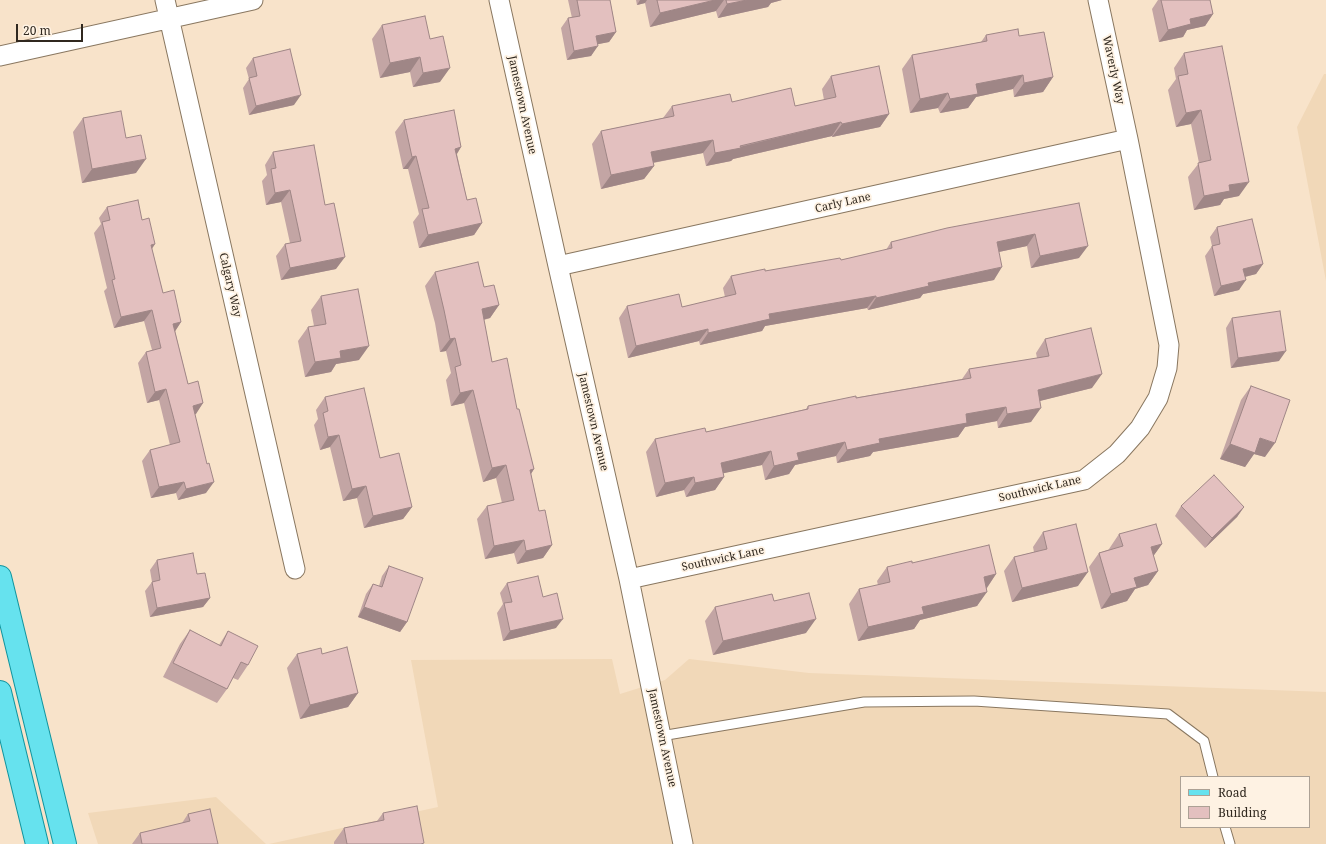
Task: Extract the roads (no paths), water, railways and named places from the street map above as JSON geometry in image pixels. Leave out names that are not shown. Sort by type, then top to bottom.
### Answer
[{"type":"main road","points":[[0,577],[65,844]]},
{"type":"main road","points":[[0,692],[38,844]]},
{"type":"street","name":"Calgary Way","points":[[165,0],[295,569]]},
{"type":"street","points":[[0,56],[253,0]]},
{"type":"street","name":"Jamestown Avenue","points":[[499,0],[629,579],[683,844]]},
{"type":"street","name":"Waverly Way","points":[[1098,0],[1128,139]]},
{"type":"street","name":"Carly Lane","points":[[558,266],[1128,139]]},
{"type":"street","name":"Southwick Lane","points":[[629,579],[1084,480],[1117,454],[1140,428],[1158,398],[1167,368],[1169,345],[1128,139]]},
{"type":"lane","points":[[661,736],[864,702],[974,701],[1168,714],[1204,741],[1213,776]]},
{"type":"lane","points":[[1225,828],[1230,844]]}]
